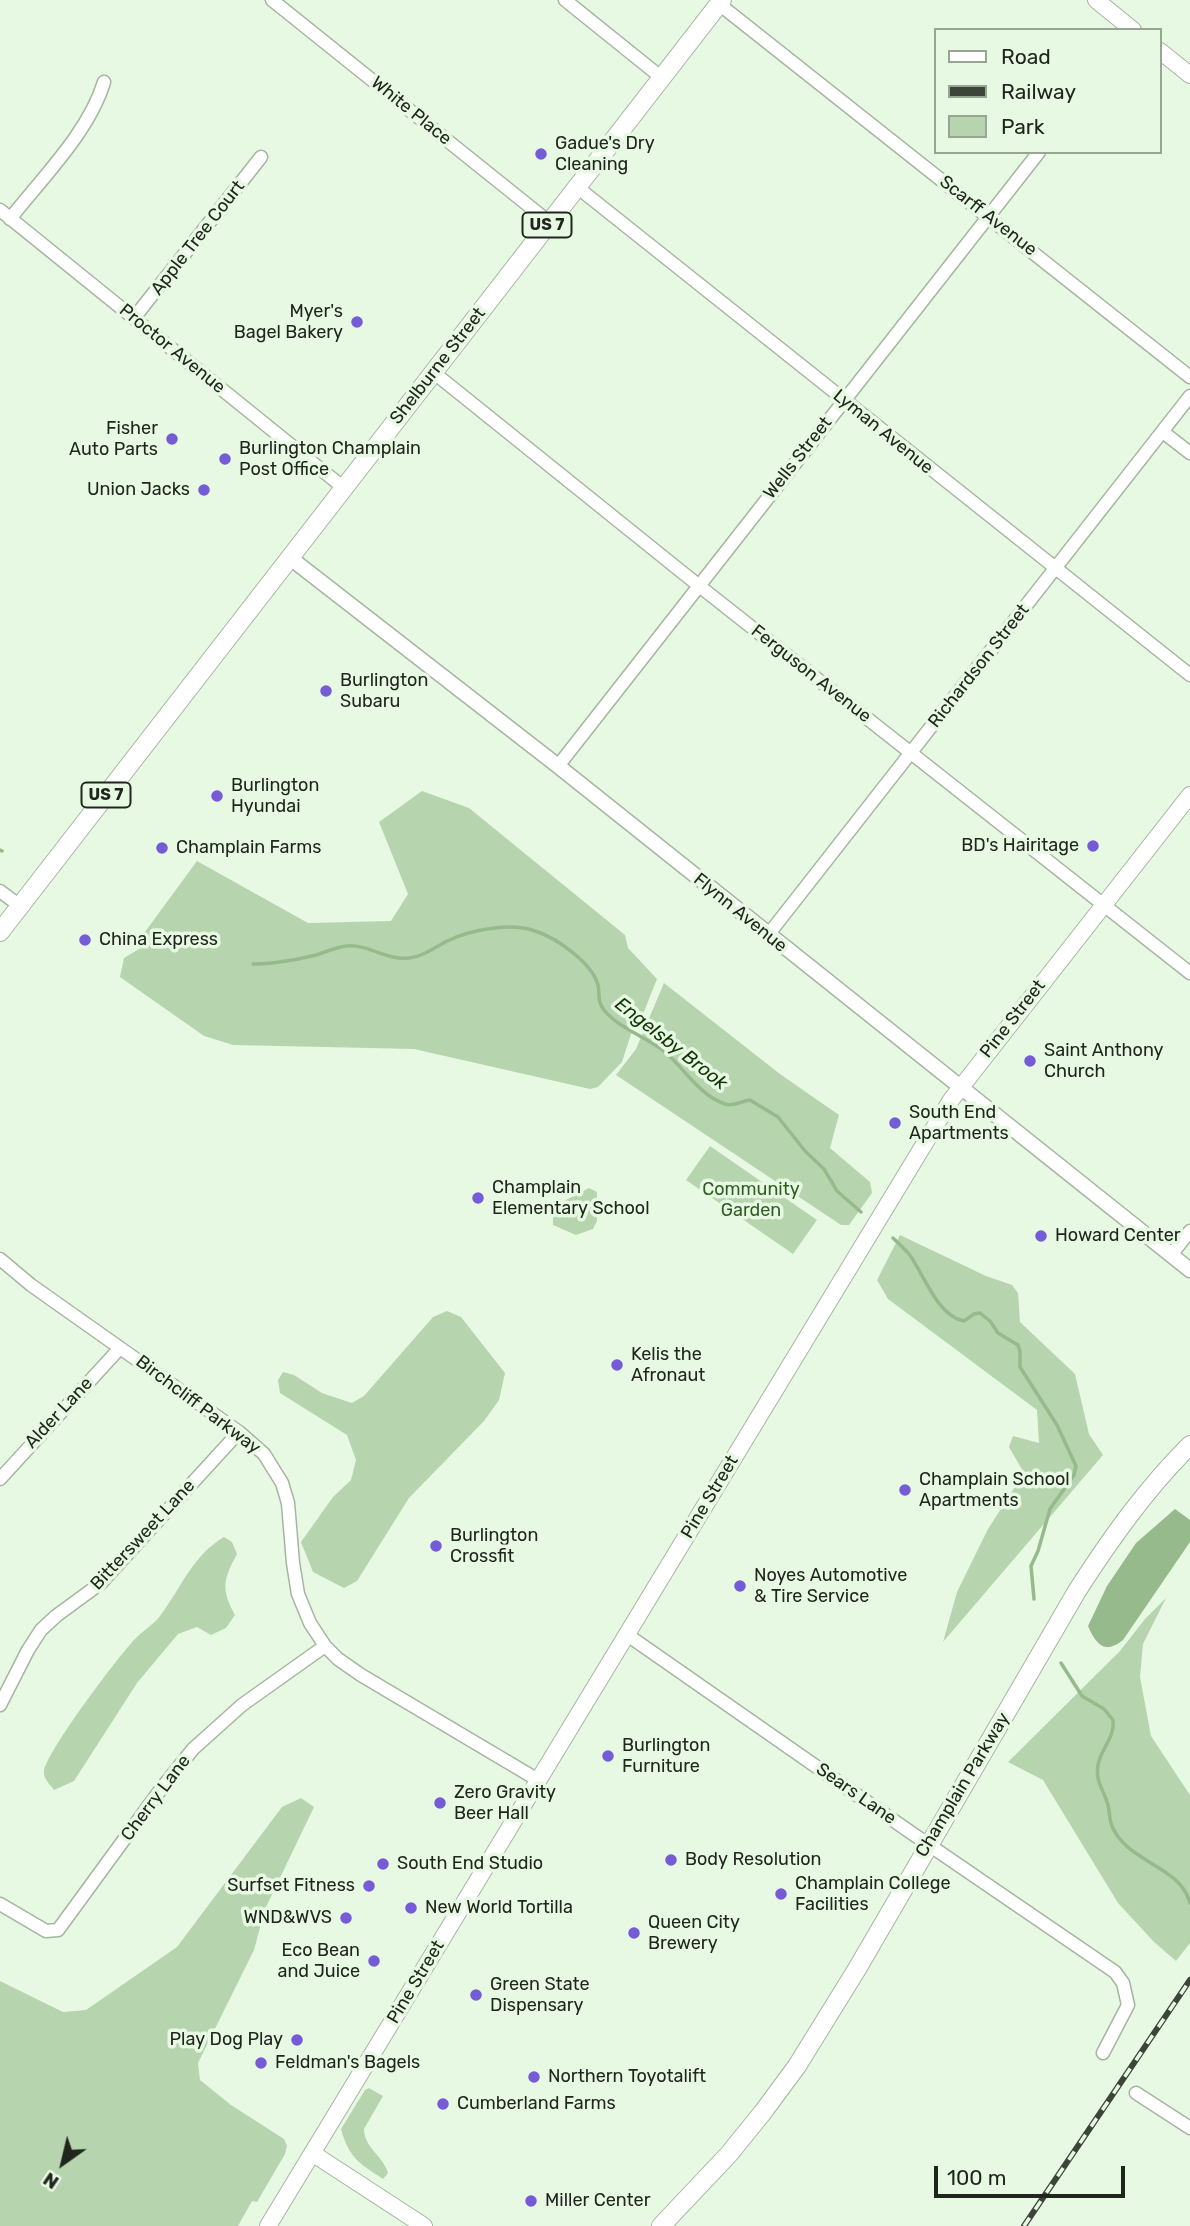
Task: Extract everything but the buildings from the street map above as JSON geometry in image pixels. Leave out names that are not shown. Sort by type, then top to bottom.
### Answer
[{"type":"main road","points":[[1096,0],[1131,28]]},
{"type":"main road","name":"Shelburne Street","points":[[0,932],[721,2]]},
{"type":"main road","points":[[1162,53],[1190,75]]},
{"type":"main road","name":"Pine Street","points":[[268,2226],[960,1087],[1190,795]]},
{"type":"main road","name":"Champlain Parkway","points":[[661,2226],[729,2154],[797,2066],[857,1969],[1077,1591],[1114,1533],[1157,1479],[1190,1445]]},
{"type":"main road","points":[[312,2153],[424,2226]]},
{"type":"street","name":"White Place","points":[[272,0],[549,222]]},
{"type":"street","points":[[565,0],[662,78]]},
{"type":"street","name":"Scarff Avenue","points":[[721,2],[1190,377]]},
{"type":"street","points":[[5,214],[84,124],[100,97],[104,82]]},
{"type":"street","name":"Wells Street","points":[[558,765],[1037,154]]},
{"type":"street","name":"Apple Tree Court","points":[[134,318],[261,157]]},
{"type":"street","name":"Lyman Avenue","points":[[577,187],[1190,675]]},
{"type":"street","name":"Proctor Avenue","points":[[5,214],[344,488]]},
{"type":"street","name":"Ferguson Avenue","points":[[433,372],[1190,973]]},
{"type":"street","name":"Richardson Street","points":[[768,935],[1190,396]]},
{"type":"street","points":[[1163,432],[1190,453]]},
{"type":"street","name":"Flynn Avenue","points":[[289,557],[558,765],[1190,1270]]},
{"type":"street","points":[[0,891],[20,906]]},
{"type":"street","points":[[1171,1255],[1190,1231]]},
{"type":"street","name":"Birchcliff Parkway","points":[[1,1262],[239,1432],[264,1454],[282,1483],[289,1514],[298,1594],[310,1623],[325,1646],[338,1659],[538,1780]]},
{"type":"street","name":"Alder Lane","points":[[0,1479],[120,1348]]},
{"type":"street","name":"Bittersweet Lane","points":[[0,1705],[41,1630],[55,1616],[101,1583],[239,1432]]},
{"type":"street","name":"Sears Lane","points":[[626,1634],[1115,1972],[1123,1983],[1128,2005],[1103,2053]]},
{"type":"street","name":"Cherry Lane","points":[[0,1904],[46,1931],[58,1930],[193,1749],[242,1705],[325,1646]]},
{"type":"street","points":[[1136,2093],[1190,2128]]},
{"type":"green space","points":[[422,791],[469,808],[625,935],[628,948],[657,979],[643,1014],[631,1034],[622,1062],[598,1087],[590,1089],[414,1049],[233,1045],[204,1036],[120,977],[124,958],[139,949],[142,936],[197,861],[308,923],[391,921],[408,894],[379,822]]},
{"type":"green space","points":[[664,983],[780,1074],[839,1115],[830,1148],[870,1182],[872,1193],[849,1225],[841,1225],[616,1075],[636,1049]]},
{"type":"green space","name":"Community Garden","points":[[710,1146],[817,1220],[793,1254],[686,1180]]},
{"type":"green space","points":[[589,1188],[597,1192],[597,1221],[593,1229],[576,1235],[553,1225],[553,1217],[564,1201]]},
{"type":"green space","points":[[900,1235],[986,1276],[1012,1285],[1018,1293],[1020,1322],[1075,1374],[1089,1434],[1103,1455],[943,1642],[957,1592],[988,1529],[1024,1473],[1009,1447],[1013,1436],[1039,1443],[1037,1410],[888,1299],[877,1280]]},
{"type":"green space","points":[[447,1311],[461,1317],[505,1373],[499,1400],[484,1421],[409,1498],[357,1581],[344,1588],[313,1572],[301,1542],[333,1497],[351,1480],[356,1460],[347,1435],[280,1393],[278,1380],[283,1372],[294,1375],[322,1393],[352,1403],[364,1396],[433,1317]]},
{"type":"green space","points":[[224,1537],[232,1542],[237,1554],[226,1584],[227,1598],[235,1615],[226,1628],[211,1635],[197,1627],[178,1634],[137,1683],[74,1781],[54,1790],[44,1771],[57,1744],[127,1648],[160,1616],[204,1553]]},
{"type":"green space","points":[[1166,1598],[1143,1644],[1140,1677],[1151,1736],[1190,1795],[1190,1943],[1176,1961],[1154,1942],[1118,1903],[1043,1780],[1008,1762],[1120,1651]]},
{"type":"green space","points":[[301,1798],[314,1807],[265,1909],[254,1950],[198,2063],[200,2080],[231,2105],[284,2139],[287,2146],[257,2202],[252,2201],[238,2226],[0,2226],[0,1981],[63,2012],[86,2010],[177,1947],[282,1807]]},
{"type":"green space","points":[[369,2088],[383,2096],[364,2129],[370,2147],[386,2167],[388,2173],[383,2179],[356,2159],[341,2129],[365,2090]]},
{"type":"shaded area","points":[[1175,1509],[1190,1520],[1190,1542],[1123,1640],[1111,1647],[1101,1645],[1088,1626],[1107,1586],[1136,1543]]},
{"type":"waterway","name":"Engelsby Brook","points":[[253,964],[292,960],[347,946],[409,958],[424,954],[456,937],[491,928],[525,928],[544,934],[563,945],[589,968],[598,985],[600,1004],[610,1016],[665,1052],[700,1088],[716,1100],[732,1105],[750,1100],[778,1117],[805,1151],[824,1169],[837,1191],[861,1212]]},
{"type":"waterway","name":"Engelsby Brook","points":[[893,1238],[909,1254],[939,1303],[954,1318],[964,1321],[980,1313],[998,1333],[1018,1345],[1020,1367],[1057,1425],[1076,1466],[1074,1475],[1050,1509],[1031,1566],[1034,1599]]},
{"type":"waterway","name":"Engelsby Brook","points":[[1061,1663],[1082,1696],[1104,1709],[1113,1720],[1112,1732],[1097,1771],[1112,1826],[1129,1848],[1176,1880],[1190,1903]]},
{"type":"railway","points":[[1024,2226],[1190,1980]]},
{"type":"place","name":"Gadue's Dry Cleaning","points":[[541,154]]},
{"type":"place","name":"Myer's Bagel Bakery","points":[[357,322]]},
{"type":"place","name":"Fisher Auto Parts","points":[[172,439]]},
{"type":"place","name":"Burlington Champlain Post Office","points":[[225,459]]},
{"type":"place","name":"Union Jacks","points":[[204,490]]},
{"type":"place","name":"Burlington Subaru","points":[[326,691]]},
{"type":"place","name":"Burlington Hyundai","points":[[217,796]]},
{"type":"place","name":"BD's Hairitage","points":[[1093,846]]},
{"type":"place","name":"Champlain Farms","points":[[162,848]]},
{"type":"place","name":"China Express","points":[[85,940]]},
{"type":"place","name":"Saint Anthony Church","points":[[1030,1061]]},
{"type":"place","name":"South End Apartments","points":[[895,1123]]},
{"type":"place","name":"Champlain Elementary School","points":[[478,1198]]},
{"type":"place","name":"Howard Center","points":[[1041,1236]]},
{"type":"place","name":"Kelis the Afronaut","points":[[617,1365]]},
{"type":"place","name":"Champlain School Apartments","points":[[905,1490]]},
{"type":"place","name":"Burlington Crossfit","points":[[436,1546]]},
{"type":"place","name":"Noyes Automotive & Tire Service","points":[[740,1586]]},
{"type":"place","name":"Burlington Furniture","points":[[608,1756]]},
{"type":"place","name":"Zero Gravity Beer Hall","points":[[440,1803]]},
{"type":"place","name":"Body Resolution","points":[[671,1860]]},
{"type":"place","name":"South End Studio","points":[[383,1864]]},
{"type":"place","name":"Surfset Fitness","points":[[369,1886]]},
{"type":"place","name":"Champlain College Facilities","points":[[781,1894]]},
{"type":"place","name":"New World Tortilla","points":[[411,1908]]},
{"type":"place","name":"WND&WVS","points":[[346,1918]]},
{"type":"place","name":"Queen City Brewery","points":[[634,1933]]},
{"type":"place","name":"Eco Bean and Juice","points":[[374,1961]]},
{"type":"place","name":"Green State Dispensary","points":[[476,1995]]},
{"type":"place","name":"Play Dog Play","points":[[297,2040]]},
{"type":"place","name":"Feldman's Bagels","points":[[261,2063]]},
{"type":"place","name":"Northern Toyotalift","points":[[534,2077]]},
{"type":"place","name":"Cumberland Farms","points":[[443,2104]]},
{"type":"place","name":"Miller Center","points":[[531,2201]]}]
